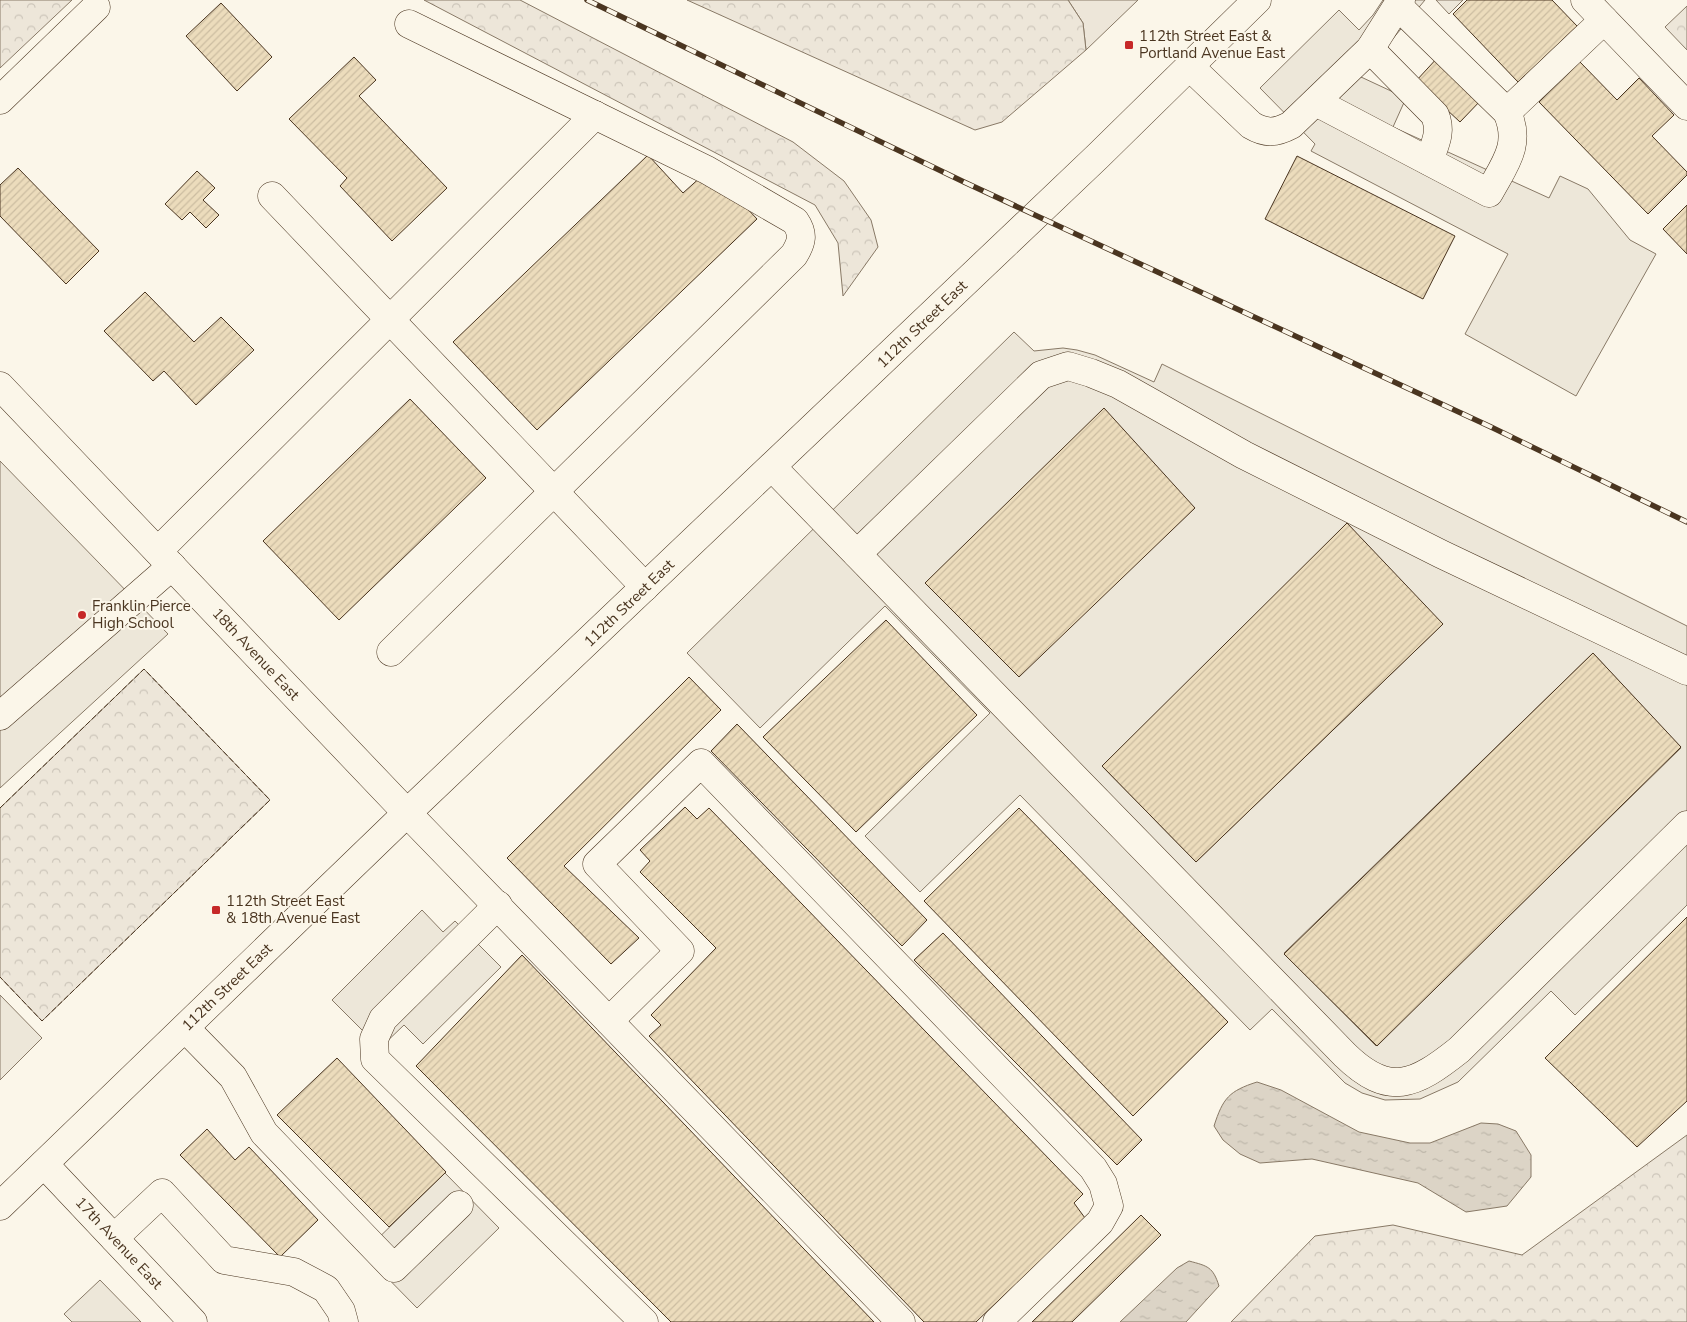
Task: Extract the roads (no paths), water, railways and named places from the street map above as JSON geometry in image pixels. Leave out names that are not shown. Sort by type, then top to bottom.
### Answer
[{"type":"main road","name":"112th Street East","points":[[0,1206],[1257,0]]},
{"type":"main road","points":[[1585,0],[1687,106]]},
{"type":"main road","points":[[1189,66],[1251,125],[1262,132],[1278,132],[1291,125],[1370,49],[1399,3],[1507,112],[1514,134],[1511,151],[1489,193],[1316,102]]},
{"type":"main road","points":[[0,100],[96,7]]},
{"type":"main road","points":[[1507,112],[1604,20]]},
{"type":"main road","points":[[391,652],[794,255],[801,244],[802,231],[795,221],[707,170],[409,24]]},
{"type":"main road","points":[[1370,49],[1435,114],[1439,124],[1439,135],[1429,161]]},
{"type":"main road","points":[[0,716],[165,558],[390,320],[595,116]]},
{"type":"main road","points":[[272,196],[645,587]]},
{"type":"main road","points":[[857,554],[1041,375],[1050,370],[1068,366],[1118,384],[1244,454],[1441,554],[1687,671]]},
{"type":"main road","name":"18th Avenue East","points":[[0,386],[407,814],[610,1020],[901,1322]]},
{"type":"main road","points":[[772,466],[1345,1055],[1361,1070],[1378,1080],[1398,1082],[1416,1079],[1437,1068],[1459,1050],[1687,826]]},
{"type":"main road","points":[[610,1020],[680,951],[597,864],[701,763],[1093,1168],[1103,1184],[1109,1206],[1100,1222],[997,1322]]},
{"type":"main road","points":[[498,906],[383,1019],[374,1039],[375,1060],[644,1322]]},
{"type":"main road","points":[[185,1028],[233,1077],[264,1133],[394,1268],[459,1205]]},
{"type":"main road","name":"17th Avenue East","points":[[44,1164],[193,1322]]},
{"type":"main road","points":[[114,1238],[162,1192],[224,1260],[294,1272],[326,1289],[341,1311],[344,1322]]},
{"type":"water","points":[[1257,1082],[1281,1090],[1359,1132],[1410,1143],[1430,1143],[1481,1123],[1498,1124],[1516,1131],[1531,1155],[1531,1177],[1507,1206],[1466,1212],[1418,1183],[1312,1159],[1260,1163],[1240,1154],[1223,1140],[1214,1126],[1228,1097],[1233,1092]]},
{"type":"water","points":[[1189,1261],[1209,1268],[1219,1286],[1186,1322],[1120,1322],[1177,1268]]},
{"type":"railway","points":[[587,0],[964,182],[1491,427],[1687,522]]},
{"type":"place","name":"112th Street East & Portland Avenue East","points":[[1129,45]]},
{"type":"place","name":"Franklin Pierce High School","points":[[82,615]]},
{"type":"place","name":"112th Street East & 18th Avenue East","points":[[216,910]]}]
